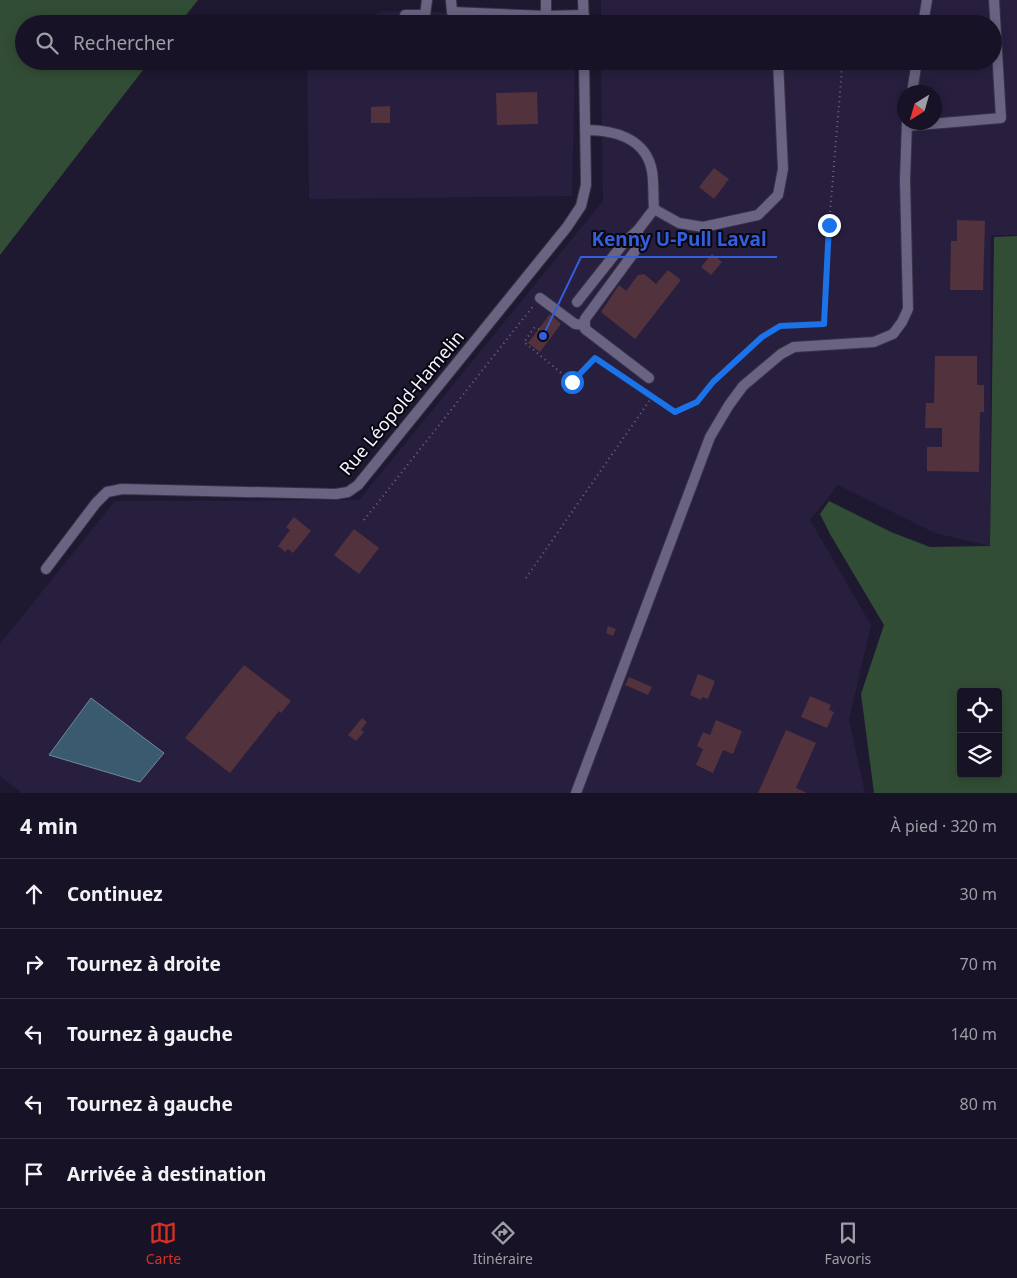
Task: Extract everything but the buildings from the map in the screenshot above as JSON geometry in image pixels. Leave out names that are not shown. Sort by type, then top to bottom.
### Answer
[{"type":"street","points":[[405,15],[425,15],[427,0]]},
{"type":"street","points":[[451,0],[452,12],[522,15]]},
{"type":"street","points":[[546,0],[546,15]]},
{"type":"street","points":[[584,0],[584,15]]},
{"type":"street","points":[[924,15],[926,0]]},
{"type":"street","points":[[994,0],[995,15]]},
{"type":"street","name":"Rue Léopold-Hamelin","points":[[46,569],[96,503],[107,492],[122,489],[336,494],[348,492],[358,485],[567,226],[581,206],[586,185],[584,70]]},
{"type":"street","points":[[654,210],[679,223],[703,227],[758,215],[778,195],[783,169],[778,70]]},
{"type":"street","points":[[913,85],[916,70]]},
{"type":"street","points":[[942,122],[1001,118],[998,70]]},
{"type":"street","points":[[577,302],[623,244],[638,230],[654,210],[652,171],[649,161],[641,148],[633,141],[608,130],[585,130]]},
{"type":"street","points":[[576,793],[710,436],[728,405],[744,386],[781,354],[794,347],[874,342],[893,334],[902,322],[908,309],[905,180],[907,130]]},
{"type":"street","points":[[638,230],[638,247],[585,319],[584,325],[585,329],[649,378]]},
{"type":"street","points":[[540,298],[574,324],[584,325]]},
{"type":"path","points":[[539,329],[536,327],[524,342],[572,382],[595,358],[675,412],[697,402],[713,382],[762,337],[780,326],[824,324],[829,225],[842,70]]},
{"type":"path","points":[[364,520],[540,298]]},
{"type":"path","points":[[526,578],[652,396]]},
{"type":"shaded area","points":[[601,0],[1017,0],[1017,235],[991,235],[990,546],[935,533],[838,485],[810,520],[871,625],[849,720],[865,793],[22,793],[0,776],[0,644],[115,501],[359,500],[603,201],[601,70],[1002,70],[1002,15],[601,15]]},
{"type":"shaded area","points":[[383,11],[575,15],[375,15]]},
{"type":"shaded area","points":[[307,70],[575,70],[572,196],[309,199]]},
{"type":"green space","points":[[0,0],[198,0],[186,15],[15,15],[15,70],[143,70],[0,255]]},
{"type":"green space","points":[[1017,236],[1017,793],[874,793],[861,694],[884,625],[820,514],[829,501],[891,532],[930,547],[990,546],[994,237]]},
{"type":"water","points":[[91,698],[164,753],[140,782],[49,755]]},
{"type":"place","name":"Kenny U-Pull Laval","points":[[543,336]]},
{"type":"route","points":[[572,382],[595,358],[675,412],[697,402],[713,382],[762,337],[780,326],[824,324],[829,225]]}]
